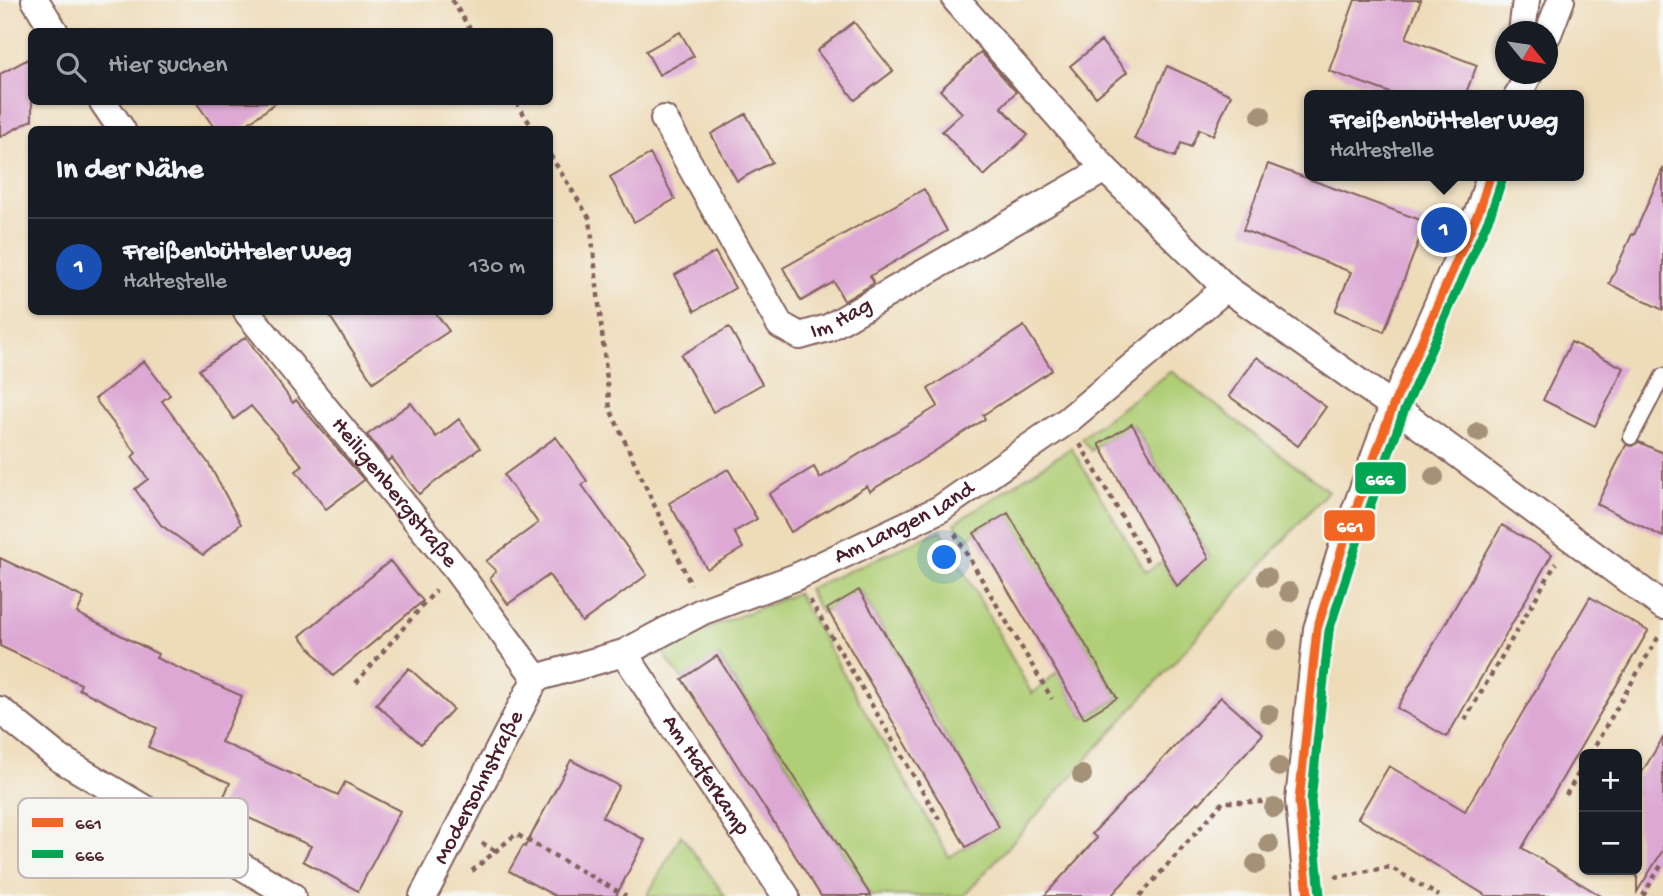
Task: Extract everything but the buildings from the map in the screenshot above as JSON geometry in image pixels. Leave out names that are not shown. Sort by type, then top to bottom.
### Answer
[{"type":"street","points":[[35,0],[52,28]]},
{"type":"street","points":[[956,0],[1105,169],[1227,288],[1393,406],[1663,606]]},
{"type":"street","points":[[1523,21],[1526,0]]},
{"type":"street","points":[[1553,21],[1561,0]]},
{"type":"street","points":[[105,105],[119,126]]},
{"type":"street","name":"Im Hag","points":[[664,119],[780,325],[800,336],[828,328],[1105,169]]},
{"type":"street","points":[[1308,889],[1299,801],[1317,629],[1345,539],[1393,406],[1480,208],[1488,181]]},
{"type":"street","name":"Am Langen Land","points":[[536,678],[624,653],[703,611],[796,577],[940,509],[1066,421],[1227,288]]},
{"type":"street","name":"Heiligenbergstraße","points":[[249,315],[455,568],[536,678]]},
{"type":"street","name":"Am Haferkamp","points":[[624,653],[786,896]]},
{"type":"street","name":"Modersohnstraße","points":[[423,896],[536,678]]},
{"type":"street","points":[[0,710],[59,758],[127,798]]},
{"type":"street","points":[[248,870],[292,896]]},
{"type":"lane","points":[[1631,437],[1663,376]]},
{"type":"path","points":[[452,0],[470,28]]},
{"type":"path","points":[[518,105],[531,126]]},
{"type":"path","points":[[553,160],[590,219],[610,409],[703,611]]},
{"type":"path","points":[[1066,421],[1148,562]]},
{"type":"path","points":[[940,509],[1052,699]]},
{"type":"path","points":[[1465,720],[1571,538]]},
{"type":"path","points":[[356,683],[455,568]]},
{"type":"path","points":[[796,577],[939,819]]},
{"type":"path","points":[[1593,749],[1663,629]]},
{"type":"path","points":[[1566,795],[1579,773]]},
{"type":"path","points":[[1140,896],[1223,803],[1299,801]]},
{"type":"path","points":[[472,872],[516,834],[626,896]]},
{"type":"path","points":[[1643,896],[1663,862]]},
{"type":"path","points":[[1308,889],[1390,867],[1439,896]]},
{"type":"green space","points":[[1171,371],[1328,491],[964,896],[871,896],[718,656],[682,679],[659,648],[797,593],[949,857],[999,827],[860,590],[821,613],[808,589],[941,530],[1032,694],[1057,672],[1084,718],[1117,699],[1008,514],[974,533],[965,542],[955,523],[1071,448],[1146,572],[1163,561],[1177,586],[1209,557],[1133,424],[1091,451],[1081,438]]},
{"type":"green space","points":[[681,835],[725,896],[647,896]]},
{"type":"transit line","name":"661","points":[[1308,896],[1299,801],[1317,629],[1345,539],[1393,406],[1480,208],[1488,181]]},
{"type":"transit line","name":"666","points":[[1320,895],[1311,801],[1329,631],[1404,411],[1491,213],[1502,181]]},
{"type":"place","name":"Freißenbütteler Weg","points":[[1444,230]]}]
